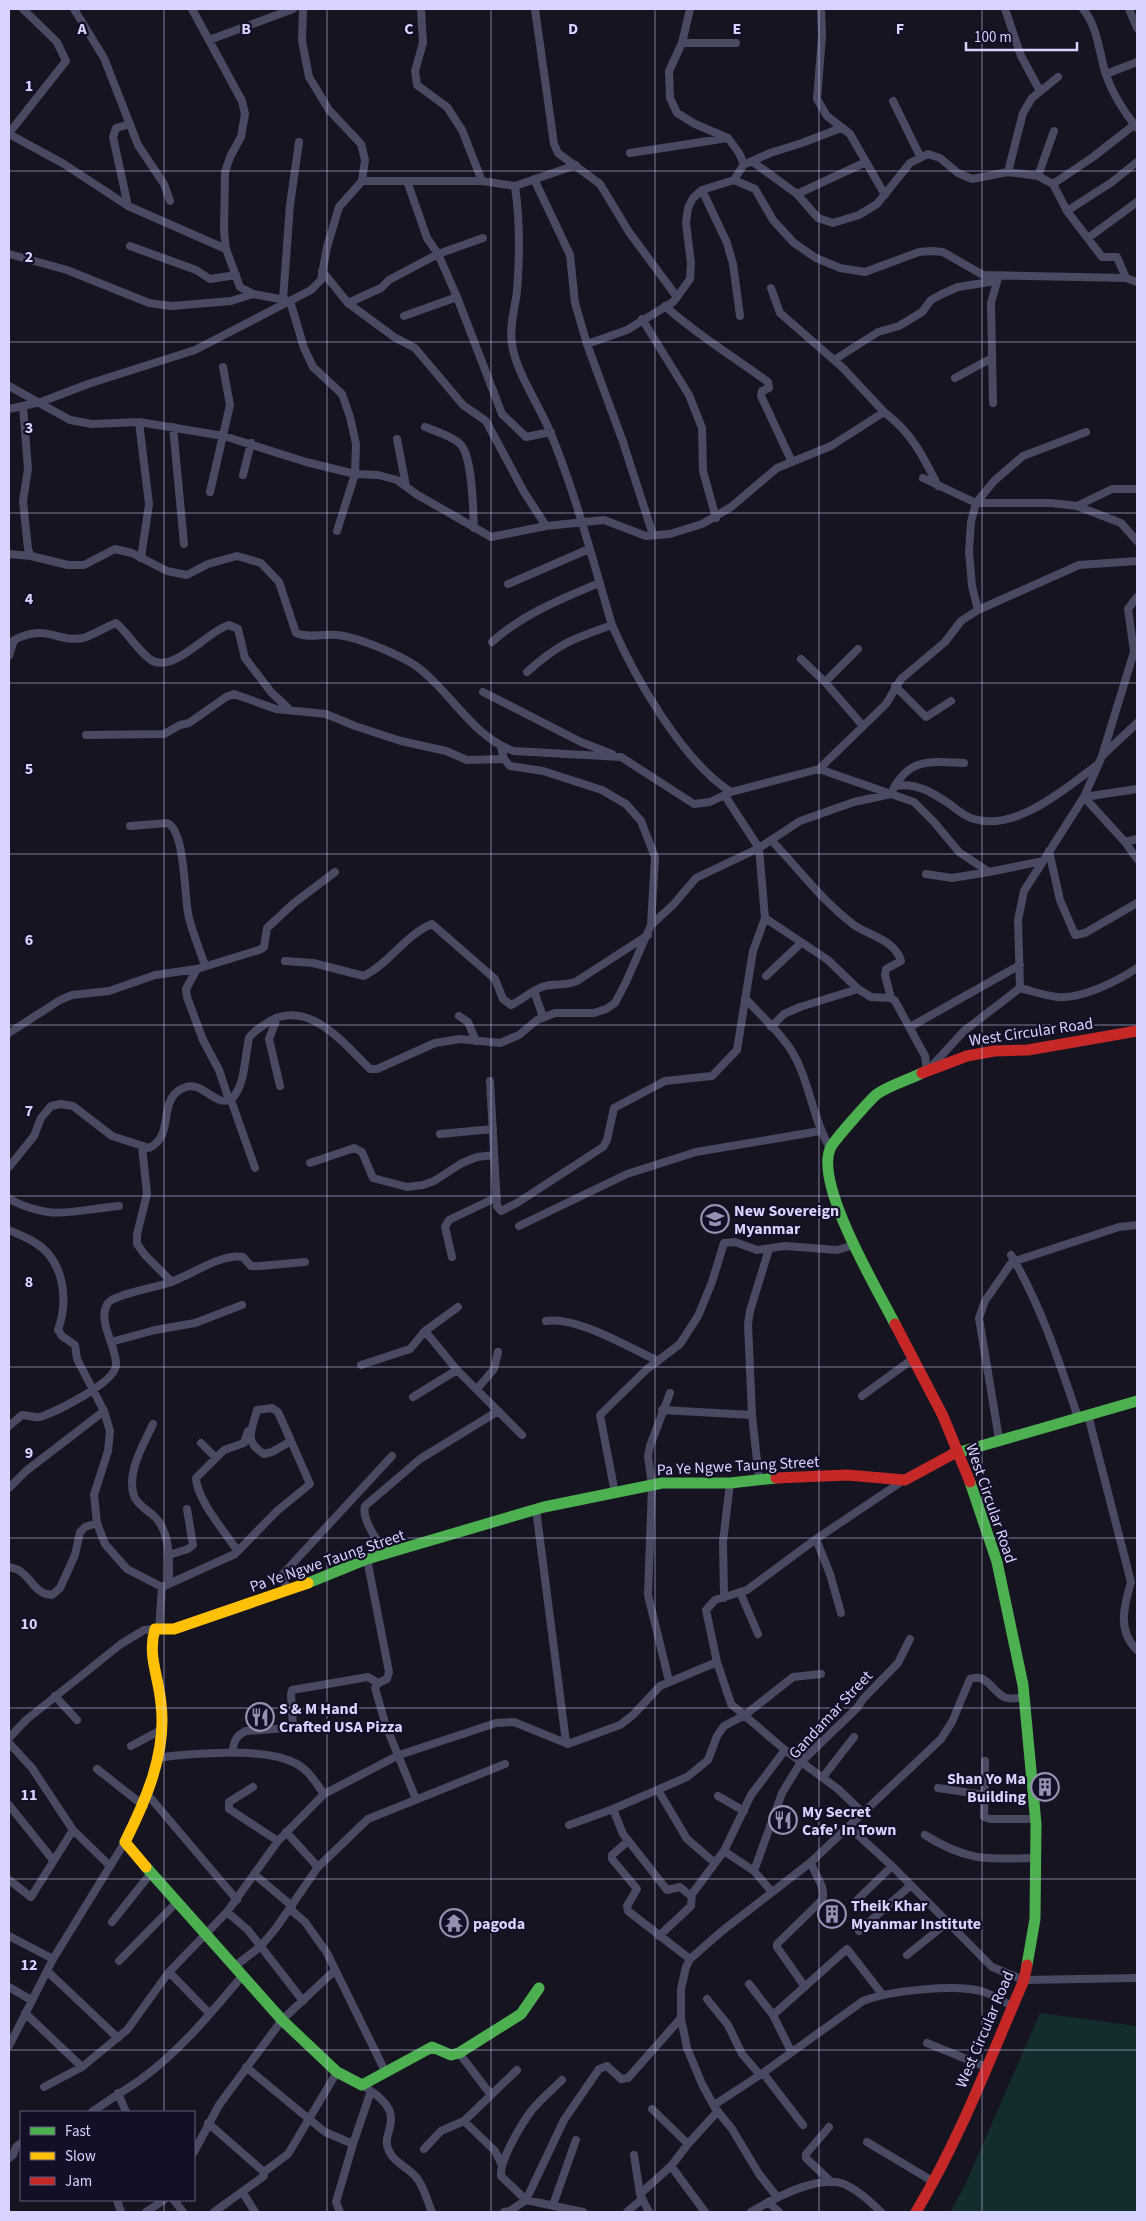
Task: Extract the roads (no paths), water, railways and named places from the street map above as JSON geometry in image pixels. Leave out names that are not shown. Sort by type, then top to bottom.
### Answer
[{"type":"street","points":[[23,9],[57,42],[66,61],[9,133],[64,164],[128,206],[226,249]]},
{"type":"street","points":[[74,9],[104,58],[138,145],[164,184],[170,201]]},
{"type":"street","points":[[192,9],[242,101],[245,114],[241,137],[230,157],[225,172],[224,231],[226,249],[240,287],[253,294],[286,300]]},
{"type":"street","points":[[209,40],[293,9]]},
{"type":"street","points":[[9,409],[41,402],[88,384],[195,350],[286,300],[311,290],[321,280],[326,247],[339,207],[362,181],[365,160],[360,144],[329,110],[310,77],[302,41],[303,9]]},
{"type":"street","points":[[421,9],[423,43],[415,72],[417,85],[447,106],[462,130],[482,182]]},
{"type":"street","points":[[534,9],[554,144],[558,153],[600,184],[628,232],[677,298]]},
{"type":"street","points":[[690,9],[682,43],[669,71],[670,98],[677,113],[696,124],[728,138],[740,153],[744,164]]},
{"type":"street","points":[[821,9],[822,36],[818,99],[827,116],[850,134],[885,195]]},
{"type":"street","points":[[1005,9],[1020,56],[1040,90]]},
{"type":"street","points":[[1053,184],[1136,127],[1117,99],[1106,74],[1094,29],[1083,9]]},
{"type":"street","points":[[1129,9],[1137,28]]},
{"type":"street","points":[[682,43],[736,43]]},
{"type":"street","points":[[1106,74],[1137,62]]},
{"type":"street","points":[[1008,172],[1023,113],[1040,90],[1058,77]]},
{"type":"street","points":[[893,101],[920,156]]},
{"type":"street","points":[[128,206],[113,137],[116,128],[130,124]]},
{"type":"street","points":[[734,180],[744,164],[841,128]]},
{"type":"street","points":[[1038,176],[1054,131]]},
{"type":"street","points":[[630,153],[728,138]]},
{"type":"street","points":[[299,142],[290,204],[286,300],[313,368],[342,394],[350,417],[356,444],[354,474],[337,531]]},
{"type":"street","points":[[753,162],[797,194],[818,218],[833,223],[859,215],[877,204],[910,163],[920,156],[928,154],[940,154],[958,173],[972,179],[1008,172],[1038,176],[1053,184],[1067,211],[1102,257],[1117,258],[1126,278]]},
{"type":"street","points":[[797,194],[866,162]]},
{"type":"street","points":[[1067,211],[1137,162]]},
{"type":"street","points":[[362,181],[482,182],[514,186],[576,165]]},
{"type":"street","points":[[534,179],[570,255],[575,303],[587,344],[623,442],[653,535]]},
{"type":"street","points":[[587,344],[627,330],[677,298],[690,279],[686,223],[688,208],[693,198],[702,190],[734,180],[755,189],[773,220],[794,243],[816,258],[840,268],[865,272],[919,252],[932,251],[943,252],[983,275],[998,278],[1126,278],[1137,282]]},
{"type":"street","points":[[407,181],[427,238],[438,254],[457,297],[502,414],[526,438],[551,432]]},
{"type":"street","points":[[490,1081],[497,1206],[501,1211],[603,1147],[607,1140],[614,1108],[665,1081],[712,1076],[737,1050],[753,952],[765,918],[759,848],[728,794],[698,765],[644,688],[612,625],[582,523],[551,432],[517,360],[512,344],[511,329],[516,306],[520,259],[519,215],[514,186]]},
{"type":"street","points":[[702,190],[727,243],[734,264],[740,316]]},
{"type":"street","points":[[1088,238],[1137,202]]},
{"type":"street","points":[[348,303],[382,288],[389,280],[438,254],[483,238]]},
{"type":"street","points":[[130,246],[196,270],[210,279],[236,275]]},
{"type":"street","points":[[9,254],[67,270],[149,303],[171,306],[231,301],[253,294]]},
{"type":"street","points":[[322,271],[348,303],[394,337],[415,348],[463,405],[486,421],[524,492],[546,526]]},
{"type":"street","points":[[993,403],[991,303],[998,278]]},
{"type":"street","points":[[834,360],[878,332],[899,326],[922,312],[931,300],[942,294],[958,287],[998,278]]},
{"type":"street","points":[[771,288],[780,313],[834,360],[884,412],[897,421],[918,445],[938,486]]},
{"type":"street","points":[[404,316],[457,297]]},
{"type":"street","points":[[665,306],[692,330],[720,347],[768,382],[769,388],[762,390],[761,396],[791,460]]},
{"type":"street","points":[[642,319],[689,394],[702,428],[703,471],[716,518]]},
{"type":"street","points":[[954,378],[992,358]]},
{"type":"street","points":[[210,492],[230,405],[223,367]]},
{"type":"street","points":[[9,386],[41,402],[70,420],[92,424],[139,422],[224,436],[306,462],[354,474],[397,480],[491,537],[546,526],[604,520],[646,536],[670,534],[716,518],[776,468],[791,460],[831,446],[884,412]]},
{"type":"street","points":[[23,406],[28,469],[23,501],[28,549],[31,556]]},
{"type":"street","points":[[139,422],[149,504],[141,558]]},
{"type":"street","points":[[173,427],[184,544]]},
{"type":"street","points":[[425,427],[460,444],[465,452],[473,491],[474,528]]},
{"type":"street","points":[[978,610],[972,586],[969,551],[971,522],[976,503],[994,481],[1023,456],[1086,432]]},
{"type":"street","points":[[397,439],[406,486]]},
{"type":"street","points":[[243,475],[251,443]]},
{"type":"street","points":[[922,478],[976,503],[1051,503],[1077,506],[1121,523],[1137,541]]},
{"type":"street","points":[[1077,506],[1112,489],[1137,489]]},
{"type":"street","points":[[9,554],[31,556],[68,565],[84,565],[115,549],[167,570],[187,575],[208,564],[237,556],[261,564],[279,582],[296,633],[305,637],[336,634],[362,640],[415,666],[452,698],[476,726],[502,747],[514,751],[621,758]]},
{"type":"street","points":[[508,584],[589,549]]},
{"type":"street","points":[[484,692],[581,742],[621,758],[694,804],[710,802],[728,794],[819,769],[886,704],[895,686],[909,672],[945,642],[961,621],[978,610],[1079,565],[1137,561]]},
{"type":"street","points":[[492,642],[509,626],[553,602],[599,583]]},
{"type":"street","points":[[1020,988],[1018,920],[1024,891],[1084,797],[1100,760],[1136,651],[1128,609],[1137,597]]},
{"type":"street","points":[[9,656],[14,640],[28,633],[45,632],[73,638],[84,638],[116,623],[150,659],[160,663],[183,656],[211,633],[229,626],[238,629],[245,658],[270,692],[291,711]]},
{"type":"street","points":[[526,672],[551,650],[570,639],[612,625]]},
{"type":"street","points":[[825,682],[858,649]]},
{"type":"street","points":[[801,659],[825,682],[863,726]]},
{"type":"street","points":[[895,686],[926,717],[951,701]]},
{"type":"street","points":[[86,735],[164,734],[189,723],[226,697],[234,694],[276,709],[326,714],[355,726],[401,741],[446,751],[467,760],[504,759]]},
{"type":"street","points":[[895,786],[905,784],[916,786],[938,796],[973,819],[987,821],[1005,819],[1031,810],[1100,760],[1137,723]]},
{"type":"street","points":[[9,1167],[34,1136],[41,1118],[51,1106],[61,1104],[73,1106],[112,1136],[148,1148],[158,1144],[164,1131],[170,1102],[178,1091],[191,1087],[200,1087],[221,1101],[230,1100],[238,1092],[242,1082],[249,1038],[261,1026],[277,1018],[289,1015],[308,1018],[322,1024],[370,1069],[385,1067],[435,1043],[460,1039],[500,1043],[519,1035],[537,1020],[555,1013],[594,1013],[606,1009],[614,1003],[626,982],[651,925],[654,857],[641,821],[626,804],[602,790],[543,771],[518,769],[510,766],[504,759],[502,747]]},
{"type":"street","points":[[891,794],[903,772],[929,762],[964,763]]},
{"type":"street","points":[[819,769],[914,802],[959,852],[989,872]]},
{"type":"street","points":[[1084,797],[1137,789]]},
{"type":"street","points":[[651,925],[673,905],[696,878],[759,848],[800,821],[854,802],[891,794]]},
{"type":"street","points":[[1084,797],[1125,842],[1137,859]]},
{"type":"street","points":[[130,826],[167,823],[174,829],[186,874],[188,917],[205,966]]},
{"type":"street","points":[[1125,842],[1137,839]]},
{"type":"street","points":[[771,840],[835,909],[855,926],[894,946],[901,961],[886,969],[885,975],[891,998],[910,1027],[925,1056],[927,1071]]},
{"type":"street","points":[[1049,851],[1060,900],[1074,935],[1084,933],[1137,903]]},
{"type":"street","points":[[926,874],[952,878],[1043,861]]},
{"type":"street","points":[[9,1034],[60,1000],[72,996],[109,991],[155,975],[197,970],[264,948],[267,928],[294,903],[335,872]]},
{"type":"street","points":[[765,918],[828,960],[858,989],[870,997],[891,998]]},
{"type":"street","points":[[285,961],[313,963],[364,976],[388,958],[406,941],[432,924],[495,980],[507,1004],[514,1003],[550,984],[568,985],[578,981],[648,935]]},
{"type":"street","points":[[766,976],[801,943]]},
{"type":"street","points":[[910,1027],[1020,965]]},
{"type":"street","points":[[1020,988],[1059,997],[1095,990],[1120,980],[1137,968]]},
{"type":"street","points":[[197,970],[186,989],[187,997],[203,1040],[219,1070],[255,1168]]},
{"type":"street","points":[[927,1071],[964,1031],[1020,988]]},
{"type":"street","points":[[771,1027],[784,1014],[858,989]]},
{"type":"street","points":[[534,991],[544,1017]]},
{"type":"street","points":[[745,998],[792,1050],[811,1100],[820,1131],[830,1148]]},
{"type":"street","points":[[459,1016],[468,1022],[476,1041]]},
{"type":"street","points":[[277,1018],[269,1040],[280,1086]]},
{"type":"street","name":"West Circular Road","points":[[916,2212],[934,2182],[1024,1980],[1034,1919],[1036,1819],[1024,1697],[1009,1614],[996,1562],[958,1451],[914,1358],[854,1245],[841,1215],[827,1168],[830,1148],[877,1094],[927,1071],[967,1056],[994,1051],[1028,1050],[1137,1031]]},
{"type":"street","points":[[440,1134],[492,1129]]},
{"type":"street","points":[[519,1226],[627,1174],[687,1155],[820,1131]]},
{"type":"street","points":[[142,1146],[147,1194],[137,1234],[137,1244],[145,1255],[172,1282]]},
{"type":"street","points":[[310,1163],[354,1148],[362,1152],[373,1178],[407,1187],[423,1185],[434,1181],[462,1163],[477,1157],[494,1155]]},
{"type":"street","points":[[452,1257],[445,1227],[450,1220],[497,1197]]},
{"type":"street","points":[[9,1199],[38,1212],[51,1214],[119,1206]]},
{"type":"street","points":[[1013,1258],[1119,1227],[1137,1225]]},
{"type":"street","points":[[9,1230],[35,1242],[54,1263],[64,1291],[65,1305],[58,1330],[62,1336],[75,1345],[77,1359],[104,1411],[110,1431],[108,1452],[94,1495],[97,1523],[105,1544],[127,1569],[165,1585],[235,1554],[276,1511],[310,1484],[291,1441],[278,1412],[272,1408],[257,1410],[250,1437],[256,1448],[264,1454],[272,1452],[291,1441]]},
{"type":"street","points":[[615,1493],[600,1415],[658,1361],[680,1344],[698,1316],[712,1282],[724,1243],[735,1242],[757,1250],[794,1246],[837,1250],[854,1245]]},
{"type":"street","points":[[758,1479],[752,1416],[748,1324],[750,1311],[769,1249]]},
{"type":"street","points":[[9,1426],[22,1414],[38,1418],[94,1391],[116,1368],[105,1317],[108,1302],[113,1298],[172,1282],[227,1257],[243,1257],[251,1266],[305,1262]]},
{"type":"street","points":[[1013,1258],[1045,1324],[1083,1416],[1131,1582],[1124,1604],[1124,1620],[1127,1637],[1137,1650]]},
{"type":"street","points":[[999,1439],[979,1318],[985,1301],[1013,1258]]},
{"type":"street","points":[[111,1342],[155,1330],[195,1323],[242,1305]]},
{"type":"street","points":[[360,1364],[410,1349],[425,1331],[458,1307]]},
{"type":"street","points":[[546,1321],[555,1320],[570,1323],[658,1361]]},
{"type":"street","points":[[425,1331],[457,1370],[522,1435]]},
{"type":"street","points":[[476,1389],[494,1369],[498,1352]]},
{"type":"street","points":[[862,1396],[914,1358]]},
{"type":"street","points":[[413,1397],[457,1370]]},
{"type":"street","points":[[669,1682],[648,1595],[652,1486],[648,1456],[662,1410],[670,1393]]},
{"type":"street","points":[[864,1813],[823,1777],[785,1750],[735,1708],[728,1698],[717,1662],[706,1610],[715,1600],[747,1590],[816,1539],[905,1480],[958,1451],[1137,1401]]},
{"type":"street","points":[[662,1410],[752,1416]]},
{"type":"street","points":[[9,1488],[26,1471],[104,1411]]},
{"type":"street","points":[[386,1555],[367,1519],[364,1511],[365,1506],[420,1459],[498,1411]]},
{"type":"street","points":[[237,1550],[210,1511],[196,1484],[196,1478],[224,1450],[244,1443],[251,1413]]},
{"type":"street","points":[[9,2046],[53,1959],[125,1842],[148,1795],[161,1730],[160,1696],[150,1656],[150,1640],[157,1630],[169,1555],[160,1523],[137,1502],[133,1495],[134,1467],[153,1424]]},
{"type":"street","points":[[201,1443],[216,1458]]},
{"type":"street","points":[[288,1591],[282,1575],[392,1456]]},
{"type":"street","name":"Pa Ye Ngwe Taung Street","points":[[157,1630],[174,1628],[288,1591],[368,1559],[536,1509],[662,1483],[730,1483],[758,1479],[847,1475],[905,1480]]},
{"type":"street","points":[[724,1598],[723,1542],[730,1483]]},
{"type":"street","points":[[169,1555],[188,1549],[193,1545],[187,1509]]},
{"type":"street","points":[[536,1509],[566,1742]]},
{"type":"street","points":[[9,1567],[20,1571],[35,1588],[46,1595],[52,1596],[60,1588],[75,1555],[80,1532],[85,1527],[97,1523]]},
{"type":"street","points":[[816,1539],[830,1574],[841,1613]]},
{"type":"street","points":[[368,1559],[389,1672],[387,1679],[378,1683],[375,1688],[379,1704],[416,1799]]},
{"type":"street","points":[[740,1592],[758,1634]]},
{"type":"street","points":[[9,1738],[26,1720],[121,1644],[144,1630],[157,1630]]},
{"type":"street","name":"Gandamar Street","points":[[754,1871],[782,1793],[801,1762],[857,1708],[863,1699],[898,1663],[910,1638]]},
{"type":"street","points":[[44,2087],[82,2066],[118,2038],[141,2012],[169,1972],[237,1900],[278,1841],[324,1794],[399,1755],[496,1723],[514,1722],[568,1744],[620,1725],[633,1715],[660,1686],[717,1662]]},
{"type":"street","points":[[569,1825],[613,1809],[687,1777],[710,1756],[720,1731],[730,1722],[745,1715],[793,1677],[821,1674]]},
{"type":"street","points":[[293,1728],[292,1690],[368,1677],[378,1683]]},
{"type":"street","points":[[777,2197],[759,2174],[732,2129],[716,2108],[702,2084],[687,2048],[681,2018],[681,1989],[690,1959],[772,1892],[791,1880],[942,1739],[952,1722],[970,1679],[976,1677],[983,1678],[1004,1696],[1012,1699],[1024,1697]]},
{"type":"street","points":[[56,1696],[77,1720]]},
{"type":"street","points":[[9,1728],[26,1720]]},
{"type":"street","points":[[232,1753],[235,1739],[239,1734],[315,1726]]},
{"type":"street","points":[[131,1746],[161,1730]]},
{"type":"street","points":[[823,1777],[854,1737]]},
{"type":"street","points":[[9,1743],[32,1768],[73,1830],[110,1866]]},
{"type":"street","points":[[659,1936],[689,1908],[690,1896],[724,1851],[751,1794],[785,1750]]},
{"type":"street","points":[[156,1758],[190,1753],[232,1753],[281,1758],[296,1763],[309,1774],[324,1794]]},
{"type":"street","points":[[985,1761],[984,1817],[990,1819],[1036,1819]]},
{"type":"street","points":[[93,2111],[118,2092],[140,2079],[178,2047],[210,2014],[239,1970],[261,1946],[291,1907],[318,1867],[368,1819],[505,1764]]},
{"type":"street","points":[[97,1769],[144,1806]]},
{"type":"street","points":[[253,1787],[229,1802],[229,1809],[278,1841]]},
{"type":"street","points":[[938,1788],[985,1795]]},
{"type":"street","points":[[658,1790],[687,1839],[715,1862]]},
{"type":"street","points":[[148,1795],[237,1900]]},
{"type":"street","points":[[718,1796],[744,1811]]},
{"type":"street","points":[[9,1804],[53,1860]]},
{"type":"street","points":[[613,1809],[628,1841],[667,1890],[680,1887],[690,1896]]},
{"type":"street","points":[[849,1827],[892,1866],[992,1967],[1024,1980],[1137,1978]]},
{"type":"street","points":[[9,1880],[30,1897],[73,1830]]},
{"type":"street","points":[[286,1832],[318,1867]]},
{"type":"street","points":[[925,1835],[945,1848],[968,1857],[985,1860],[1036,1858]]},
{"type":"street","points":[[628,1841],[612,1855],[612,1860],[637,1889],[626,1908],[690,1959]]},
{"type":"street","points":[[125,1842],[176,1903],[239,1970],[282,2020],[337,2072],[379,2096],[390,2112],[391,2120],[386,2136],[391,2156],[416,2176],[432,2212]]},
{"type":"street","points":[[724,1851],[754,1871],[772,1892]]},
{"type":"street","points":[[805,1987],[777,1947],[822,1900],[824,1893],[822,1886],[811,1862]]},
{"type":"street","points":[[855,1902],[892,1866]]},
{"type":"street","points":[[112,1922],[151,1873]]},
{"type":"street","points":[[254,1874],[291,1907],[305,1922],[327,1952],[334,1971],[386,2072]]},
{"type":"street","points":[[859,1931],[911,1885]]},
{"type":"street","points":[[119,1961],[176,1903]]},
{"type":"street","points":[[227,1912],[248,1930],[302,2001]]},
{"type":"street","points":[[907,1955],[948,1922]]},
{"type":"street","points":[[9,1936],[53,1959]]},
{"type":"street","points":[[773,2015],[847,1949],[882,1994]]},
{"type":"street","points":[[47,1971],[118,2038]]},
{"type":"street","points":[[195,2150],[208,2124],[246,2067],[282,2020],[334,1971]]},
{"type":"street","points":[[169,1972],[210,2014]]},
{"type":"street","points":[[749,1984],[773,2015],[791,2051]]},
{"type":"street","points":[[9,1987],[31,2000]]},
{"type":"street","points":[[340,2212],[336,2202],[367,2088],[386,2072],[432,2047],[451,2055],[459,2054],[520,2014],[539,1988]]},
{"type":"street","points":[[627,2212],[671,2166],[716,2108],[791,2051],[863,2001],[882,1994],[945,1989],[982,1992],[1012,2006]]},
{"type":"street","points":[[707,1999],[728,2025],[742,2054],[762,2074],[803,2125]]},
{"type":"street","points":[[25,2013],[82,2066]]},
{"type":"street","points":[[508,2212],[526,2200],[564,2120],[599,2069],[607,2066],[621,2079],[628,2078],[681,2018]]},
{"type":"street","points":[[927,2042],[986,2067]]},
{"type":"street","points":[[459,2054],[491,2095]]},
{"type":"street","points":[[246,2067],[325,2132],[352,2144]]},
{"type":"street","points":[[424,2149],[441,2131],[464,2121],[517,2070]]},
{"type":"street","points":[[214,2212],[264,2176],[264,2172],[288,2154],[337,2072]]},
{"type":"street","points":[[562,2080],[532,2110],[500,2170],[503,2181],[526,2200],[553,2205],[564,2210],[583,2212]]},
{"type":"street","points":[[118,2092],[126,2111]]},
{"type":"street","points":[[652,2109],[688,2144]]},
{"type":"street","points":[[464,2121],[495,2151],[502,2165]]},
{"type":"street","points":[[208,2124],[264,2172]]},
{"type":"street","points":[[829,2127],[806,2154],[806,2158],[831,2182]]},
{"type":"street","points":[[553,2205],[576,2140]]},
{"type":"street","points":[[867,2142],[934,2182]]},
{"type":"street","points":[[9,2158],[14,2155],[16,2147],[20,2144]]},
{"type":"street","points":[[634,2155],[641,2197],[649,2212]]},
{"type":"street","points":[[671,2166],[705,2212]]},
{"type":"street","points":[[750,2212],[777,2197],[804,2187],[831,2182],[843,2184],[868,2198],[881,2212]]},
{"type":"street","points":[[242,2193],[256,2212]]},
{"type":"street","points":[[146,2212],[162,2201]]},
{"type":"street","points":[[175,2201],[183,2212]]},
{"type":"street","points":[[768,2202],[779,2212]]},
{"type":"place","name":"New Sovereign Myanmar","points":[[715,1219]]},
{"type":"place","name":"S & M Hand Crafted USA Pizza","points":[[260,1717]]},
{"type":"place","name":"Shan Yo Ma Building","points":[[1045,1787]]},
{"type":"place","name":"My Secret Cafe' In Town","points":[[783,1820]]},
{"type":"place","name":"Theik Khar Myanmar Institute","points":[[832,1914]]},
{"type":"place","name":"pagoda","points":[[454,1923]]}]
